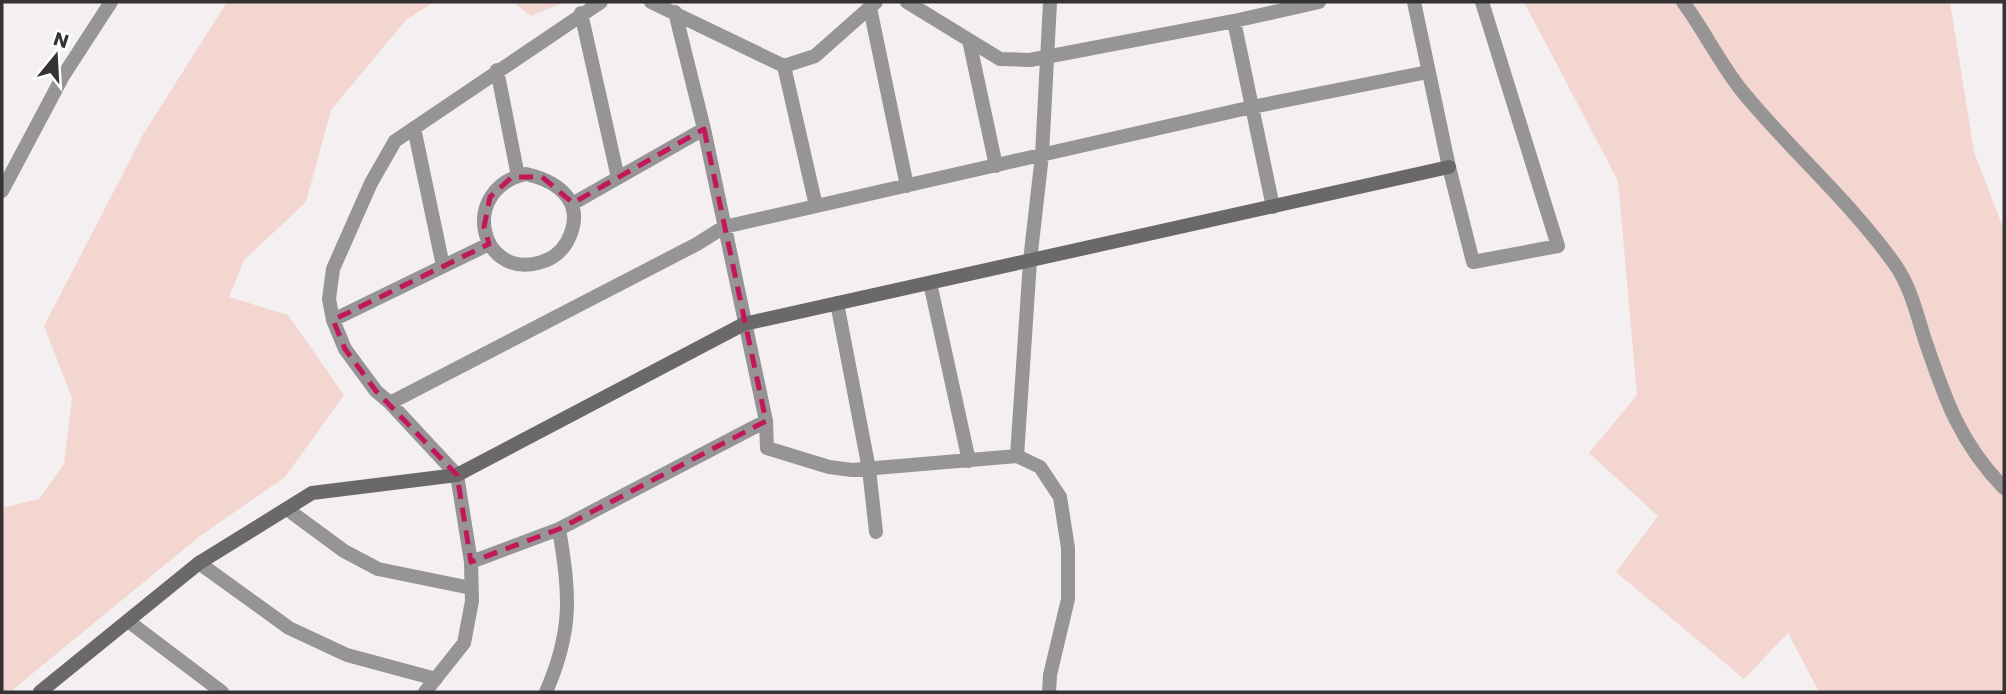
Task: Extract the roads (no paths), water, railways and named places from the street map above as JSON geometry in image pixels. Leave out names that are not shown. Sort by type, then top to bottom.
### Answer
[{"type":"street","points":[[2,191],[63,76],[111,2]]},
{"type":"street","points":[[425,692],[464,643],[472,601],[471,562],[457,475],[376,391],[345,349],[333,320],[329,299],[333,269],[371,183],[395,141],[601,2]]},
{"type":"street","points":[[651,2],[784,66],[815,56],[873,5]]},
{"type":"street","points":[[908,2],[1000,59],[1030,60],[1319,2]]},
{"type":"street","points":[[1017,456],[1030,261],[1042,155],[1050,2]]},
{"type":"street","points":[[1414,2],[1449,167],[1473,262],[1558,246],[1482,2]]},
{"type":"street","points":[[1684,2],[1740,89],[1854,212],[1897,268],[1909,290],[1933,365],[1959,430],[1984,467],[2004,488]]},
{"type":"street","points":[[873,5],[907,186]]},
{"type":"street","points":[[675,12],[704,130],[766,421],[767,447],[829,467],[852,470],[1017,456],[1040,467],[1060,497],[1068,548],[1068,599],[1050,675],[1049,692]]},
{"type":"street","points":[[581,13],[618,178]]},
{"type":"street","points":[[1234,21],[1273,207]]},
{"type":"street","points":[[969,40],[996,166]]},
{"type":"street","points":[[784,66],[816,206]]},
{"type":"street","points":[[497,70],[518,176]]},
{"type":"street","points":[[390,403],[724,227],[1252,107],[1428,72]]},
{"type":"street","points":[[414,128],[443,266]]},
{"type":"street","points":[[572,204],[704,130]]},
{"type":"street","points":[[49,690],[200,563],[312,493],[457,475],[744,324],[1449,167]]},
{"type":"street","points":[[526,174],[556,185],[572,204],[573,221],[569,238],[561,252],[547,261],[528,266],[514,262],[503,258],[489,244],[484,227],[485,211],[490,197],[499,185],[526,174]]},
{"type":"street","points":[[333,320],[489,244]]},
{"type":"street","points":[[930,283],[969,461]]},
{"type":"street","points":[[837,303],[869,469],[876,532]]},
{"type":"street","points":[[471,562],[559,529],[766,421]]},
{"type":"street","points":[[287,509],[344,551],[378,569],[471,588]]},
{"type":"street","points":[[546,692],[561,659],[567,623],[568,583],[559,529]]},
{"type":"street","points":[[200,563],[289,628],[347,654],[436,679]]},
{"type":"street","points":[[128,621],[222,692]]}]
